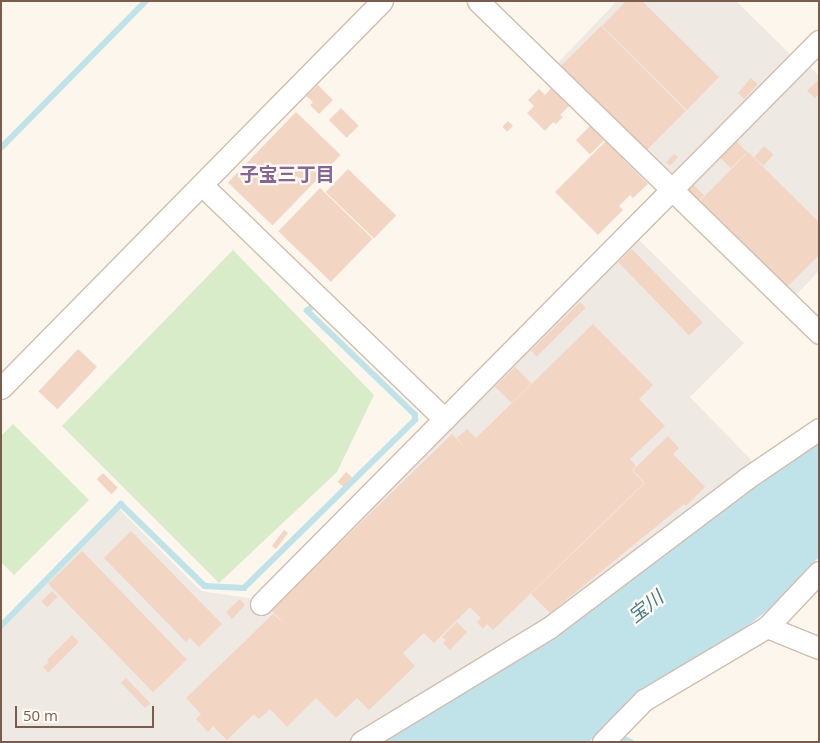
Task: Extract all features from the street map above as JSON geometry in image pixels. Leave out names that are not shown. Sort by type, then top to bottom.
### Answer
[{"type":"street","points":[[1,387],[382,1]]},
{"type":"street","points":[[478,1],[819,334]]},
{"type":"street","points":[[261,604],[819,41]]},
{"type":"street","points":[[202,185],[444,419]]},
{"type":"street","points":[[373,739],[550,627],[747,478],[819,429]]},
{"type":"street","points":[[603,742],[644,700],[767,626],[819,572]]},
{"type":"street","points":[[767,626],[819,648]]},
{"type":"shaded area","points":[[617,1],[736,1],[794,58],[672,176],[554,67]]},
{"type":"shaded area","points":[[805,62],[819,76],[819,271],[792,299],[681,189]]},
{"type":"shaded area","points":[[637,238],[744,343],[690,397],[757,466],[547,622],[349,742],[1,742],[1,630],[119,509],[201,591],[249,598],[266,614]]},
{"type":"green space","points":[[233,250],[374,395],[337,472],[219,583],[62,426]]},
{"type":"green space","points":[[13,424],[89,500],[14,575],[1,562],[1,436]]},
{"type":"water","name":"宝川","points":[[819,438],[819,557],[769,609],[737,634],[605,726],[589,742],[375,742]]},
{"type":"building","points":[[626,1],[642,1],[719,77],[687,110],[602,26]]},
{"type":"building","points":[[601,26],[686,111],[645,152],[560,67]]},
{"type":"building","points":[[751,78],[758,84],[745,99],[738,93]]},
{"type":"building","points":[[819,79],[819,94],[815,98],[807,91]]},
{"type":"building","points":[[318,85],[333,100],[319,114],[310,105],[313,102],[306,96]]},
{"type":"building","points":[[551,88],[569,106],[560,115],[563,117],[556,124],[553,122],[545,131],[527,113],[534,106],[528,100],[539,89],[545,95]]},
{"type":"building","points":[[341,108],[359,126],[347,138],[329,120]]},
{"type":"building","points":[[296,112],[341,155],[273,226],[228,182]]},
{"type":"building","points":[[508,121],[513,126],[507,132],[502,127]]},
{"type":"building","points":[[590,126],[604,140],[590,154],[576,140]]},
{"type":"building","points":[[608,139],[626,157],[623,159],[648,184],[633,198],[630,195],[619,206],[623,210],[598,235],[555,192]]},
{"type":"building","points":[[735,140],[747,152],[731,168],[719,156]]},
{"type":"building","points":[[764,146],[774,155],[764,166],[754,157]]},
{"type":"building","points":[[748,152],[819,222],[819,255],[786,288],[699,202]]},
{"type":"building","points":[[674,154],[678,157],[670,166],[666,162]]},
{"type":"building","points":[[348,169],[396,216],[374,239],[326,192]]},
{"type":"building","points":[[690,181],[704,195],[698,202],[684,187]]},
{"type":"building","points":[[320,188],[373,239],[331,282],[278,231]]},
{"type":"building","points":[[632,249],[703,322],[689,336],[618,262]]},
{"type":"building","points":[[580,302],[586,308],[537,356],[531,351]]},
{"type":"building","points":[[593,324],[653,385],[639,399],[665,426],[630,459],[636,466],[632,470],[644,483],[493,630],[487,624],[483,629],[477,622],[481,618],[470,607],[434,643],[424,633],[403,653],[415,666],[369,710],[357,698],[336,718],[316,698],[287,727],[270,709],[259,719],[254,714],[227,740],[213,726],[208,732],[196,719],[201,714],[186,698],[273,614],[285,624],[271,610],[452,434],[465,448],[457,438],[467,429],[476,438]]},
{"type":"building","points":[[78,349],[97,367],[57,409],[38,391]]},
{"type":"building","points":[[515,367],[531,383],[511,403],[495,387]]},
{"type":"building","points":[[668,436],[679,448],[673,454],[705,487],[686,506],[684,504],[550,613],[531,594],[645,483],[633,470]]},
{"type":"building","points":[[346,472],[352,477],[344,487],[338,482]]},
{"type":"building","points":[[103,473],[118,488],[111,494],[97,479]]},
{"type":"building","points":[[284,530],[288,533],[276,549],[272,546]]},
{"type":"building","points":[[131,531],[222,624],[199,647],[190,638],[186,642],[104,558]]},
{"type":"building","points":[[82,551],[187,660],[153,692],[48,584]]},
{"type":"building","points":[[52,591],[58,597],[47,607],[41,602]]},
{"type":"building","points":[[240,599],[245,605],[232,619],[226,612]]},
{"type":"building","points":[[457,622],[467,632],[450,650],[443,643],[446,640],[442,637]]},
{"type":"building","points":[[72,635],[79,642],[48,673],[43,667],[49,662],[47,660]]},
{"type":"building","points":[[126,678],[150,703],[145,708],[121,683]]},
{"type":"waterway","points":[[1,148],[146,1]]},
{"type":"waterway","points":[[1,626],[121,504],[205,586],[244,588],[415,420],[415,415],[307,311],[313,306]]},
{"type":"waterway","points":[[621,737],[631,742]]},
{"type":"district","name":"子宝三丁目","points":[[287,175]]}]
